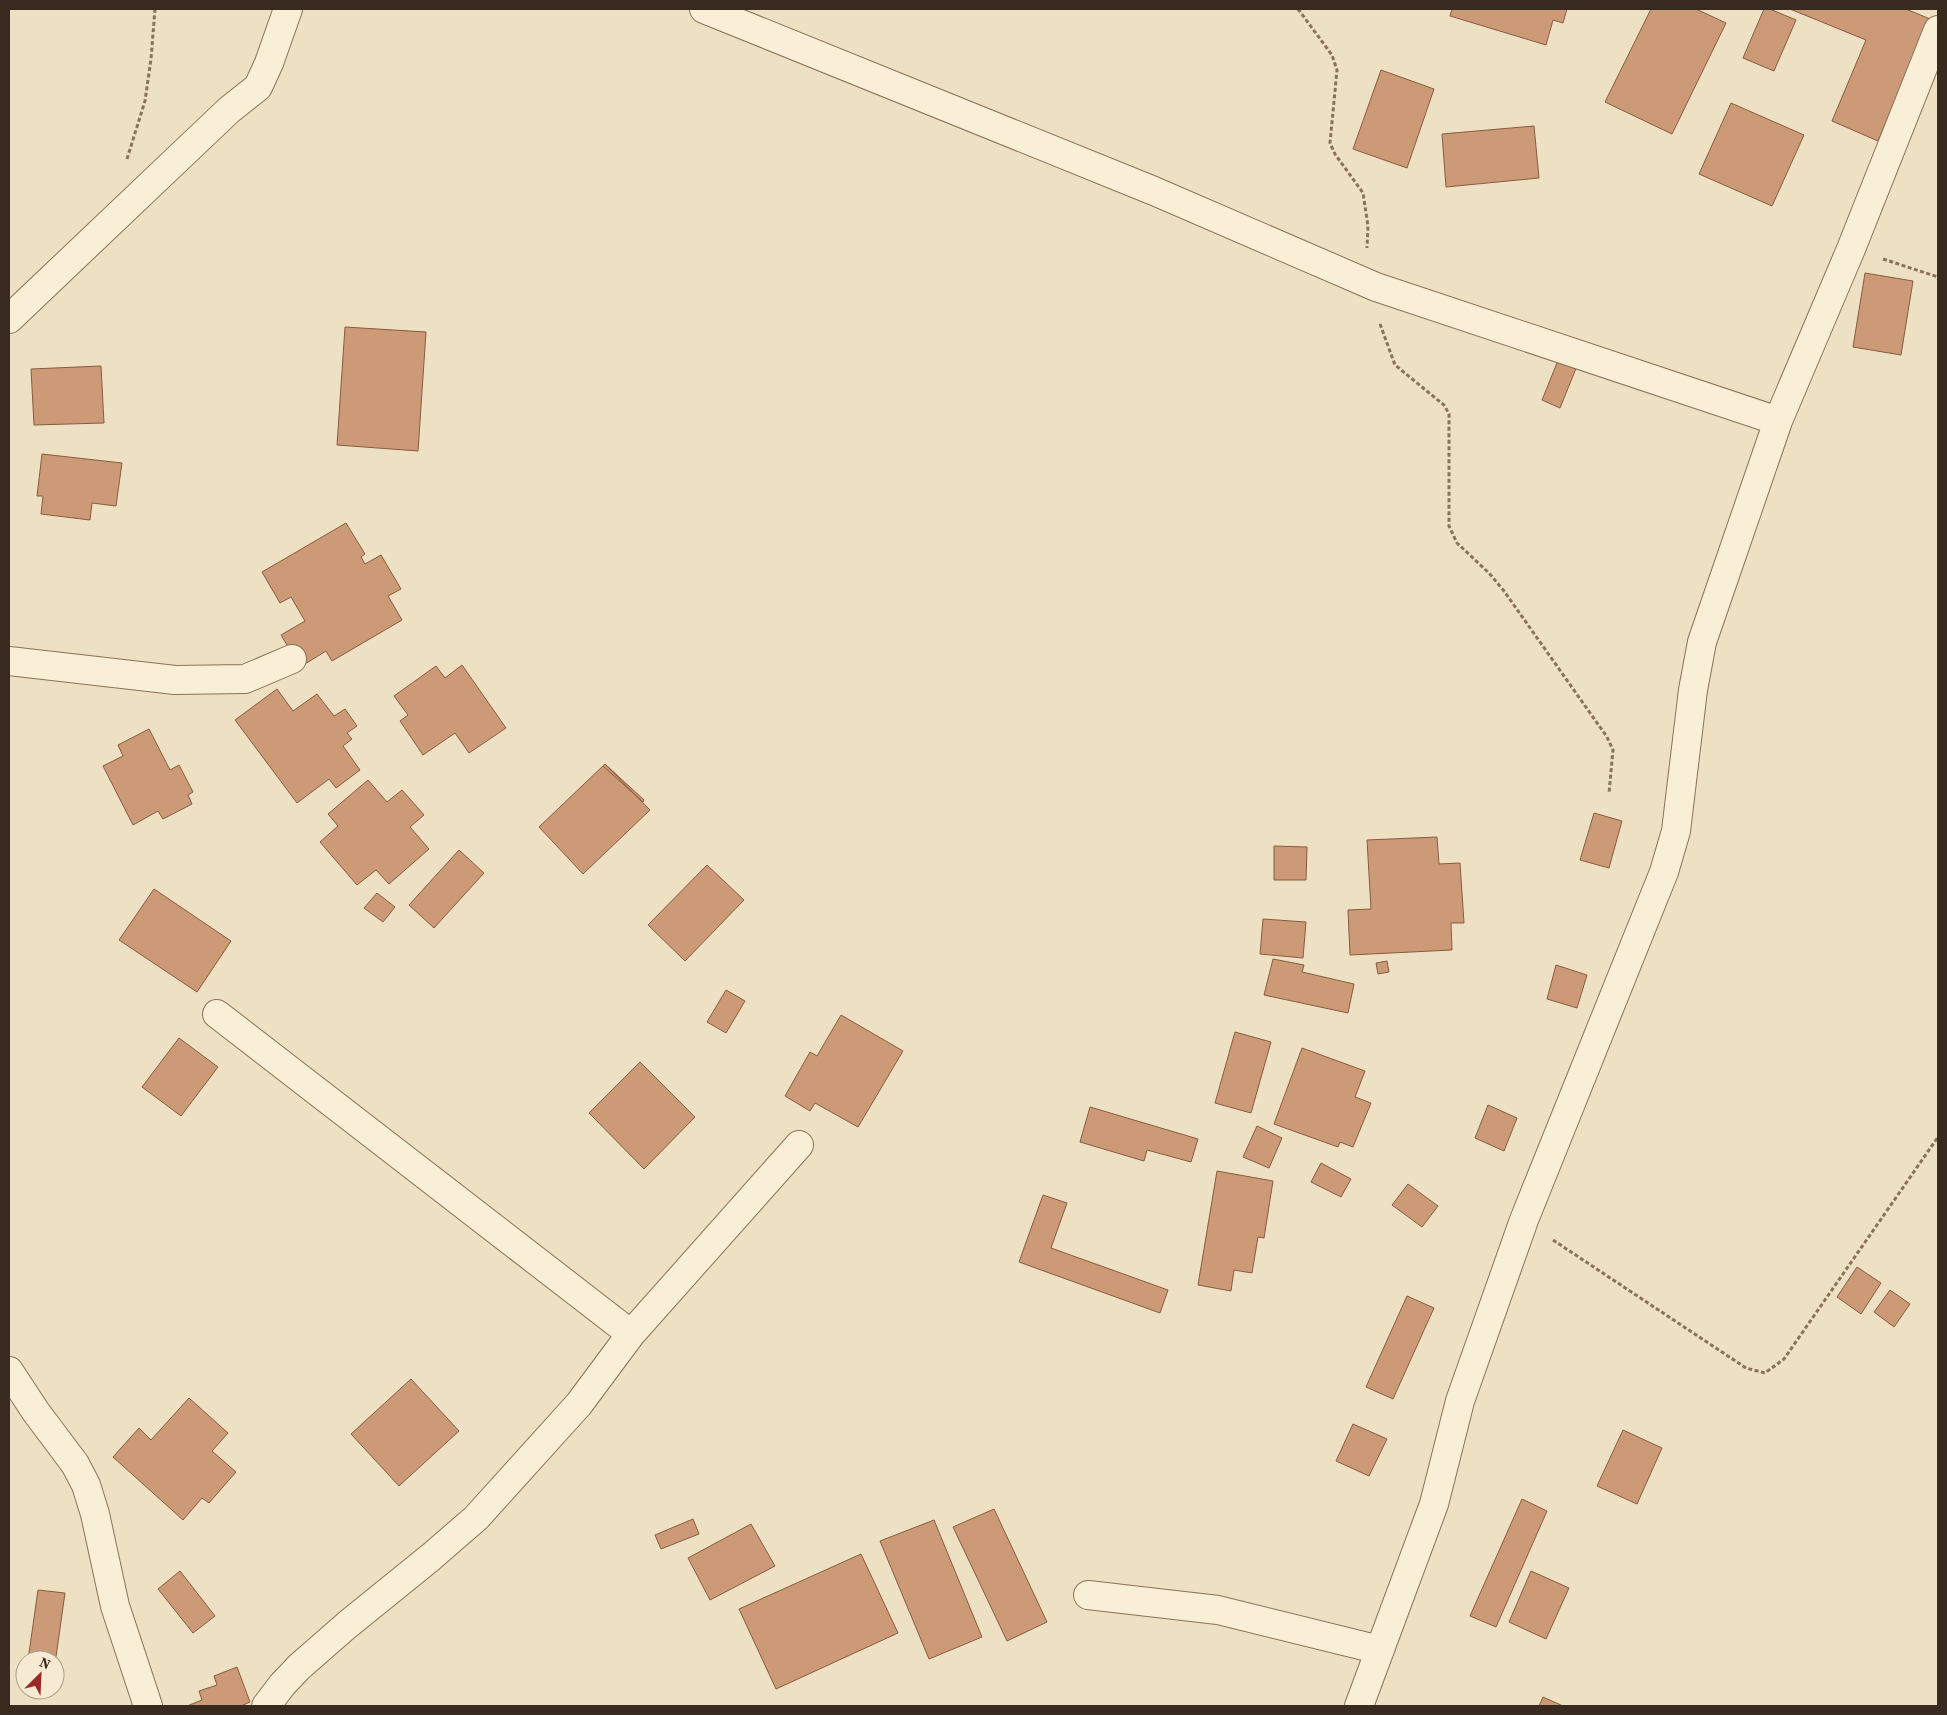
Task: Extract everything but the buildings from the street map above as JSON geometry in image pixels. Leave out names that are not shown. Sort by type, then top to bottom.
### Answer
[{"type":"street","points":[[9,319],[229,110],[258,86],[269,63],[288,9]]},
{"type":"street","points":[[704,9],[1154,190],[1365,282],[1778,421]]},
{"type":"street","points":[[1359,1706],[1434,1504],[1460,1401],[1524,1220],[1664,872],[1676,831],[1693,690],[1702,642],[1778,421],[1851,249],[1938,30]]},
{"type":"street","points":[[9,661],[175,680],[245,679],[292,658]]},
{"type":"street","points":[[217,1014],[631,1334]]},
{"type":"street","points":[[266,1706],[282,1684],[300,1667],[476,1518],[579,1404],[631,1334],[799,1145]]},
{"type":"street","points":[[9,1371],[36,1412],[75,1464],[86,1485],[95,1514],[115,1606],[148,1706]]},
{"type":"street","points":[[1088,1595],[1218,1610],[1380,1650]]},
{"type":"path","points":[[126,162],[145,101],[155,9]]},
{"type":"path","points":[[1298,9],[1332,55],[1336,70],[1330,143],[1335,154],[1363,193],[1368,226],[1365,282],[1395,365],[1444,405],[1449,414],[1449,526],[1457,543],[1489,573],[1504,591],[1607,737],[1613,750],[1609,793]]},
{"type":"path","points":[[1851,249],[1938,277]]},
{"type":"path","points":[[1524,1220],[1746,1368],[1765,1373],[1784,1359],[1938,1137]]}]
